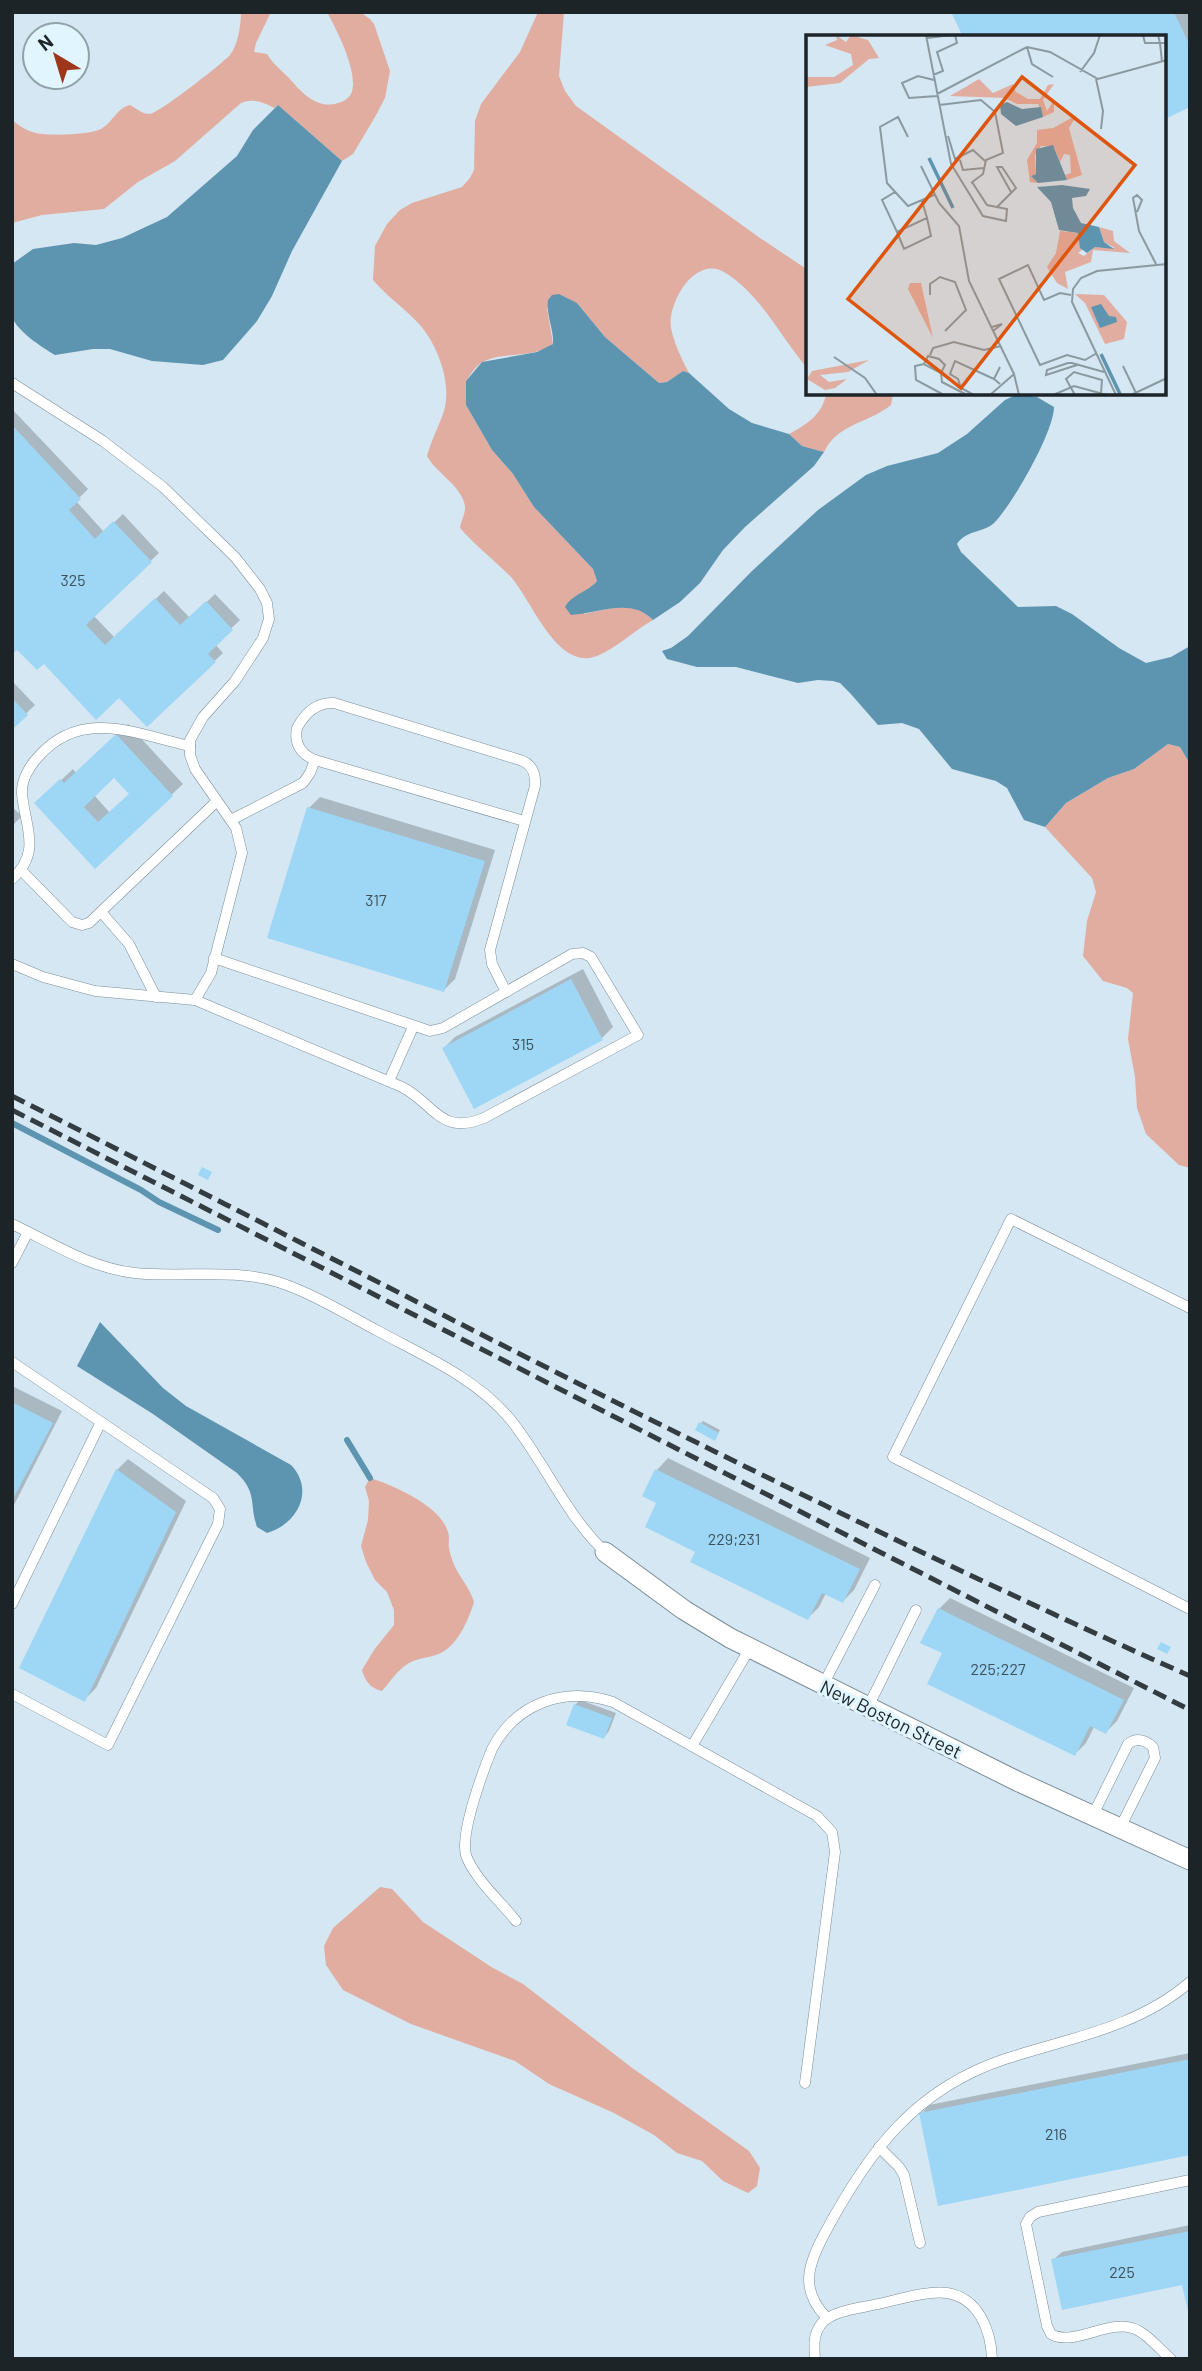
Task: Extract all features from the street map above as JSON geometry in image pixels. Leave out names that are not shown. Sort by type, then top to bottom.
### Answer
[{"type":"street","name":"New Boston Street","points":[[606,1552],[684,1610],[750,1648],[1018,1782],[1190,1860]]},
{"type":"lane","points":[[12,383],[103,442],[163,487],[235,557],[260,589],[267,603],[269,619],[263,638],[235,681],[195,729],[190,747],[195,769],[239,835],[242,853],[214,958],[206,983],[195,1000]]},
{"type":"lane","points":[[506,992],[490,954],[524,821],[535,777],[533,770],[524,761],[338,704],[325,703],[317,706],[297,728],[298,746],[303,754],[315,760],[524,821]]},
{"type":"lane","points":[[12,879],[21,870],[30,848],[22,790],[26,774],[54,742],[78,731],[108,727],[134,731],[190,747]]},
{"type":"lane","points":[[230,820],[303,783],[315,760]]},
{"type":"lane","points":[[21,870],[75,923],[89,923],[217,801]]},
{"type":"lane","points":[[102,912],[130,944],[156,997]]},
{"type":"lane","points":[[12,964],[43,977],[95,991],[195,1000],[389,1081],[420,1098],[444,1121],[454,1124],[473,1122],[638,1035],[591,957],[583,953],[572,954],[439,1030],[430,1031],[214,958]]},
{"type":"lane","points":[[389,1081],[413,1027]]},
{"type":"lane","points":[[1190,1308],[1012,1219],[893,1457],[1190,1609]]},
{"type":"lane","points":[[12,1223],[82,1259],[117,1270],[152,1275],[239,1276],[277,1282],[352,1317],[453,1372],[478,1389],[511,1421],[579,1522],[606,1552]]},
{"type":"lane","points":[[12,1263],[28,1231]]},
{"type":"lane","points":[[12,1362],[213,1498],[220,1509],[219,1524],[108,1745],[12,1694]]},
{"type":"lane","points":[[12,1604],[101,1422]]},
{"type":"lane","points":[[822,1685],[875,1585]]},
{"type":"lane","points":[[867,1707],[916,1610]]},
{"type":"lane","points":[[692,1746],[750,1648]]},
{"type":"lane","points":[[516,1921],[469,1863],[464,1838],[492,1749],[498,1737],[516,1718],[549,1699],[588,1695],[613,1702],[817,1816],[828,1825],[834,1838],[835,1852],[805,2082]]},
{"type":"lane","points":[[1093,1815],[1128,1744],[1134,1740],[1143,1741],[1153,1746],[1155,1758],[1121,1828]]},
{"type":"lane","points":[[827,2318],[813,2298],[810,2265],[843,2200],[879,2147],[918,2105],[948,2085],[1002,2060],[1101,2031],[1134,2017],[1160,2004],[1190,1982]]},
{"type":"lane","points":[[879,2147],[904,2175],[920,2243]]},
{"type":"lane","points":[[1171,2359],[1140,2332],[1129,2327],[1065,2338],[1051,2334],[1047,2326],[1026,2224],[1030,2217],[1038,2212],[1190,2180]]},
{"type":"lane","points":[[816,2359],[816,2332],[827,2318],[906,2298],[950,2293],[975,2307],[988,2334],[992,2359]]},
{"type":"shaded area","points":[[241,12],[271,12],[254,52],[267,54],[304,94],[316,102],[330,105],[346,100],[353,85],[346,52],[327,12],[360,12],[374,24],[390,71],[385,98],[353,154],[342,161],[278,105],[274,108],[258,101],[249,101],[241,103],[175,161],[138,182],[104,209],[42,215],[12,223],[12,120],[32,132],[88,133],[101,129],[130,105],[144,113],[156,112],[230,55],[239,35]]},
{"type":"shaded area","points":[[538,12],[564,12],[559,76],[565,91],[576,106],[806,269],[806,367],[749,292],[724,272],[713,268],[703,270],[685,284],[678,295],[671,318],[674,340],[689,373],[683,371],[667,382],[659,383],[605,337],[577,303],[547,308],[553,344],[536,352],[489,359],[481,363],[466,381],[466,405],[492,450],[513,474],[534,507],[593,569],[597,581],[578,595],[584,614],[611,608],[629,608],[646,614],[653,620],[594,657],[580,658],[567,652],[556,642],[510,576],[460,528],[465,508],[463,499],[427,456],[446,400],[442,365],[420,325],[373,280],[375,246],[387,224],[400,210],[412,203],[462,187],[470,178],[474,170],[475,121],[481,104],[520,52]]},
{"type":"shaded area","points":[[825,396],[893,396],[891,405],[844,430],[829,443],[824,452],[802,446],[789,434],[807,423]]},
{"type":"shaded area","points":[[1168,744],[1180,747],[1190,764],[1190,1168],[1179,1165],[1146,1134],[1137,1108],[1128,1039],[1133,993],[1127,988],[1103,981],[1083,956],[1087,921],[1096,892],[1092,878],[1045,827],[1066,803],[1108,778],[1134,769]]},
{"type":"shaded area","points":[[370,1478],[415,1498],[444,1523],[456,1569],[474,1602],[465,1625],[450,1646],[436,1655],[409,1663],[382,1691],[369,1684],[362,1670],[394,1625],[394,1610],[387,1592],[375,1580],[361,1546],[368,1520],[369,1501],[365,1487]]},
{"type":"shaded area","points":[[380,1887],[392,1889],[423,1922],[493,1968],[523,1984],[631,2067],[749,2151],[760,2168],[757,2186],[748,2193],[723,2181],[702,2161],[677,2153],[654,2135],[614,2113],[549,2084],[515,2061],[411,2024],[343,1990],[326,1965],[324,1946],[333,1928]]},
{"type":"water","points":[[278,105],[342,161],[292,251],[272,296],[257,321],[223,360],[203,365],[152,361],[110,349],[55,355],[30,338],[14,322],[11,311],[12,264],[33,249],[74,243],[96,245],[122,238],[167,217],[237,156],[253,130]]},
{"type":"water","points":[[559,294],[577,303],[605,337],[659,383],[667,382],[683,371],[689,373],[729,409],[752,423],[789,434],[802,446],[824,452],[814,466],[723,550],[700,583],[680,602],[653,620],[635,609],[625,608],[571,615],[565,607],[597,581],[593,569],[534,507],[513,474],[492,450],[466,405],[466,381],[482,362],[537,352],[553,344],[548,300],[552,295]]},
{"type":"water","points":[[1014,396],[1037,397],[1054,407],[1052,418],[1031,468],[1002,514],[990,526],[961,539],[957,544],[961,552],[1018,607],[1056,606],[1146,663],[1171,657],[1190,646],[1190,764],[1180,747],[1168,744],[1134,769],[1108,778],[1066,803],[1045,827],[1024,820],[1007,788],[996,781],[952,769],[919,729],[902,723],[878,725],[840,683],[818,680],[798,683],[736,667],[697,667],[667,659],[662,651],[688,636],[752,571],[818,510],[866,475],[887,466],[938,453],[967,434],[1005,400]]},
{"type":"water","points":[[100,1322],[163,1388],[186,1406],[291,1465],[302,1485],[302,1495],[295,1514],[287,1522],[267,1533],[257,1527],[248,1487],[237,1473],[153,1414],[77,1366]]},
{"type":"building","points":[[951,12],[1174,12],[1190,46],[1190,107],[1167,118],[1167,35],[962,35]]},
{"type":"building","points":[[12,425],[81,499],[69,510],[95,539],[113,521],[152,562],[86,625],[105,645],[155,598],[180,625],[206,601],[233,630],[208,654],[216,662],[147,727],[119,698],[96,720],[44,664],[37,670],[17,650],[12,654]]},
{"type":"building","points":[[12,698],[28,715],[12,730]]},
{"type":"building","points":[[116,734],[173,796],[95,869],[34,803],[60,779],[64,783]],"holes":[[[114,778],[129,794],[98,822],[84,807]]]},
{"type":"building","points":[[307,807],[485,861],[444,992],[267,938]]},
{"type":"building","points":[[571,979],[603,1040],[474,1109],[442,1048]]},
{"type":"building","points":[[202,1167],[212,1172],[208,1180],[198,1175]]},
{"type":"building","points":[[12,1402],[53,1423],[12,1501]]},
{"type":"building","points":[[699,1422],[719,1433],[715,1441],[695,1430]]},
{"type":"building","points":[[116,1469],[176,1512],[85,1702],[19,1668]]},
{"type":"building","points":[[655,1469],[860,1569],[843,1603],[822,1593],[808,1620],[690,1562],[695,1552],[645,1527],[656,1503],[642,1496]]},
{"type":"building","points":[[938,1608],[1124,1700],[1106,1734],[1090,1726],[1075,1756],[927,1684],[942,1653],[920,1643]]},
{"type":"building","points":[[1161,1642],[1171,1647],[1167,1654],[1157,1649]]},
{"type":"building","points":[[574,1704],[612,1718],[604,1739],[566,1725]]},
{"type":"building","points":[[1190,2059],[1190,2155],[938,2206],[919,2113]]},
{"type":"building","points":[[1190,2231],[1190,2319],[1182,2285],[1062,2310],[1051,2259]]},
{"type":"waterway","points":[[12,1123],[159,1202],[218,1230]]},
{"type":"waterway","points":[[347,1440],[370,1478]]},
{"type":"railway","points":[[12,1096],[745,1466],[892,1538],[1190,1676]]},
{"type":"railway","points":[[12,1110],[1190,1710]]}]
